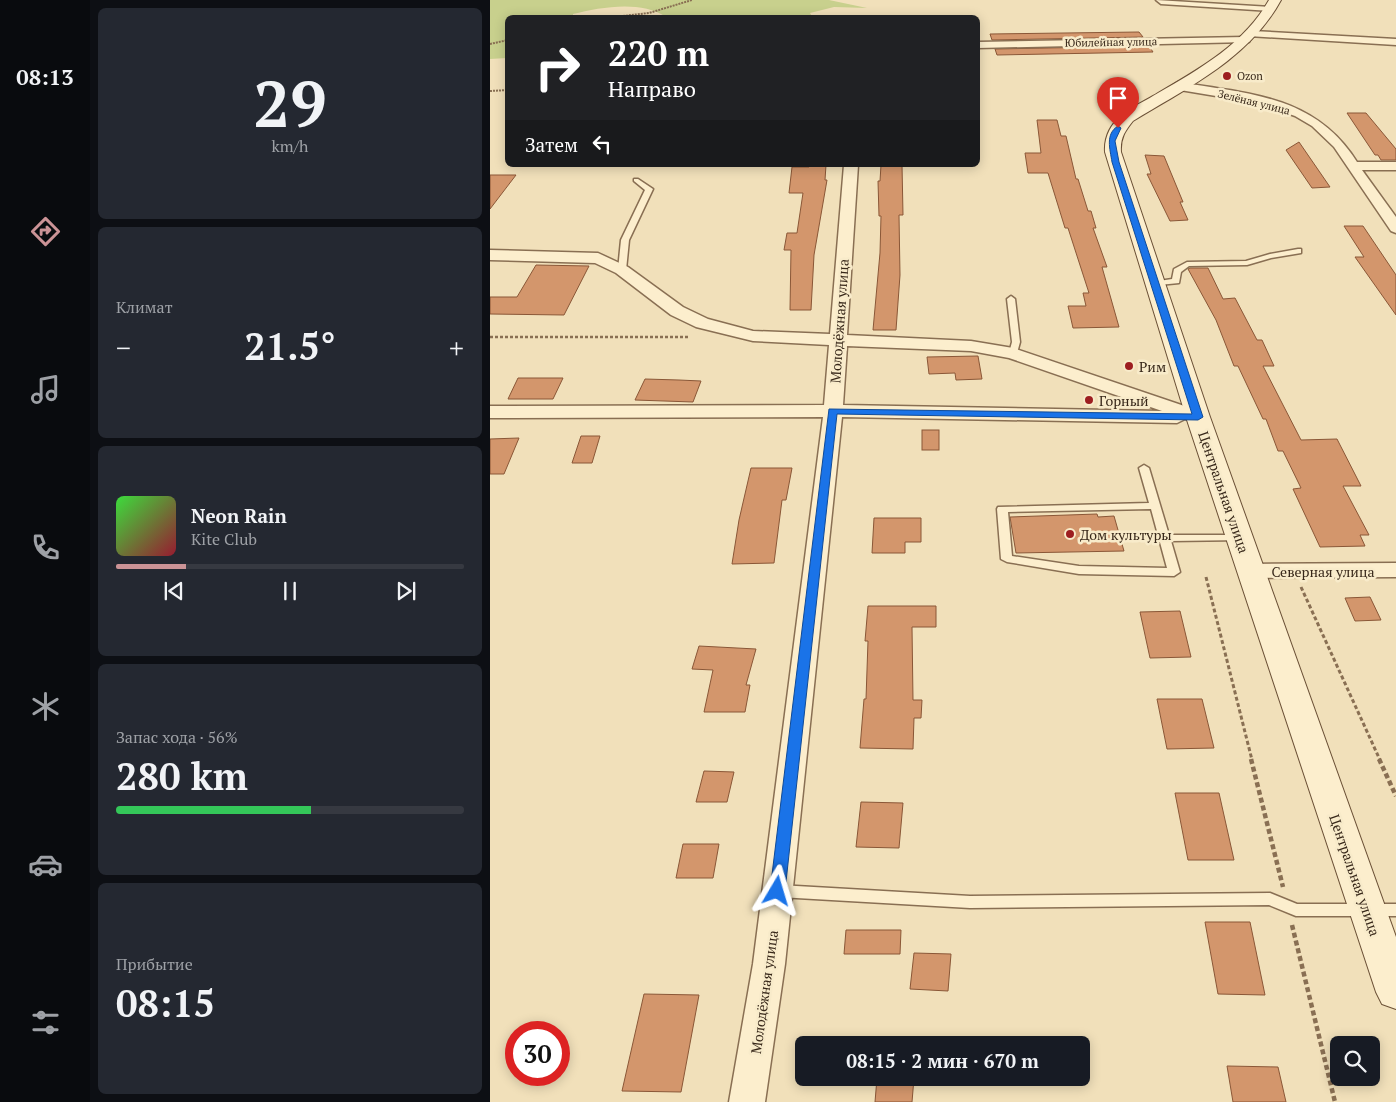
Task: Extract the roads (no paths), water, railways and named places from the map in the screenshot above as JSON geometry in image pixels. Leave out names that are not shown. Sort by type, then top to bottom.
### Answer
[{"type":"street","name":"Центральная улица","points":[[1273,4],[1249,37],[1222,58],[1128,118],[1118,128],[1111,141],[1120,177],[1198,417],[1396,992]]},
{"type":"street","name":"Юбилейная улица","points":[[980,45],[1249,37],[1396,42]]},
{"type":"street","name":"Зелёная улица","points":[[1178,86],[1251,99],[1284,107],[1304,115],[1331,136],[1346,153],[1396,228]]},
{"type":"street","points":[[1353,166],[1396,166]]},
{"type":"street","name":"Молодёжная улица","points":[[747,1102],[769,964],[833,411],[851,167]]},
{"type":"street","points":[[490,255],[598,258],[622,270],[677,311],[702,323],[752,336],[971,346],[1013,353],[1198,417]]},
{"type":"street","points":[[490,412],[833,411],[1198,417]]},
{"type":"street","name":"Северная улица","points":[[1251,571],[1396,570]]},
{"type":"lane","points":[[1158,0],[1161,2],[1273,4]]},
{"type":"lane","points":[[622,270],[624,240],[649,189],[636,180]]},
{"type":"lane","points":[[1159,282],[1176,281],[1176,271],[1186,264],[1247,263],[1270,256],[1298,252]]},
{"type":"lane","points":[[1011,298],[1016,342],[1013,353]]},
{"type":"lane","points":[[1144,468],[1155,506],[1164,538],[1174,572],[1079,570],[1007,558],[1002,509],[1155,506]]},
{"type":"lane","points":[[1164,538],[1240,538]]},
{"type":"lane","points":[[777,891],[970,902],[1270,899],[1296,910],[1396,910]]},
{"type":"place","name":"Ozon","points":[[1227,76]]},
{"type":"place","name":"Рим","points":[[1129,366]]},
{"type":"place","name":"Горный","points":[[1089,400]]},
{"type":"place","name":"Дом культуры","points":[[1070,534]]}]
